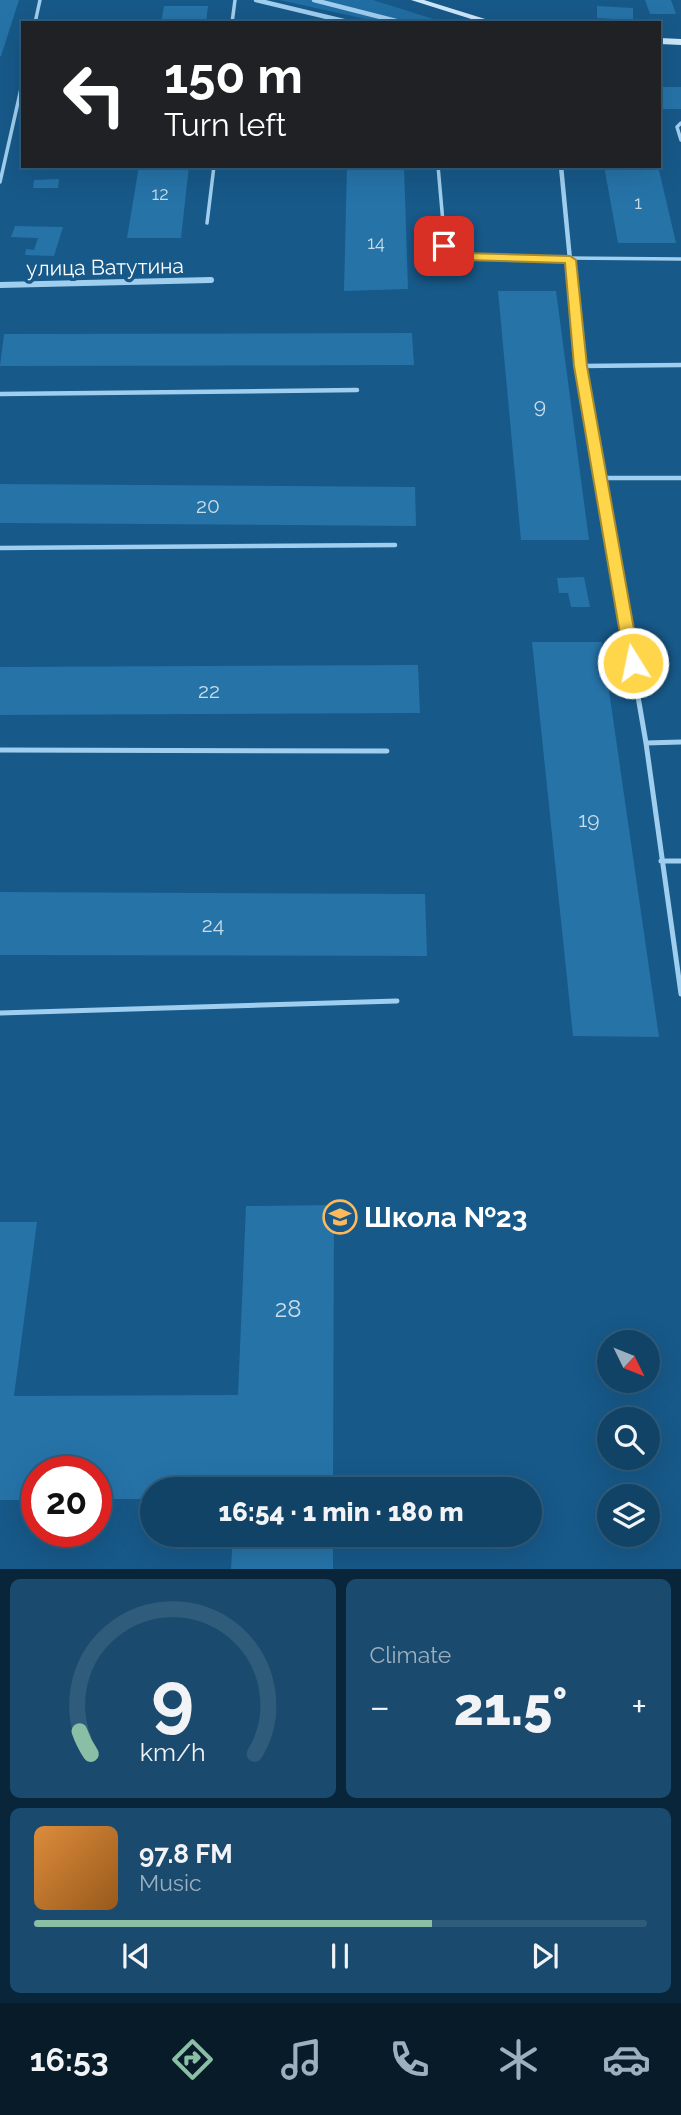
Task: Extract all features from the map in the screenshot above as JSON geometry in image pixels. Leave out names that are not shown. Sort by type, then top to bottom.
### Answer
[{"type":"main road","points":[[415,0],[487,21]]},
{"type":"main road","points":[[661,41],[681,42]]},
{"type":"street","points":[[256,0],[344,21]]},
{"type":"street","points":[[314,0],[396,21]]},
{"type":"street","points":[[561,168],[570,260]]},
{"type":"street","name":"улица Ватутина","points":[[0,285],[211,280]]},
{"type":"lane","points":[[35,21],[40,0]]},
{"type":"lane","points":[[232,21],[235,0]]},
{"type":"lane","points":[[0,182],[21,89]]},
{"type":"lane","points":[[681,123],[677,127],[681,140]]},
{"type":"lane","points":[[207,223],[214,168]]},
{"type":"lane","points":[[438,168],[444,246],[450,253],[465,257],[570,260],[681,259]]},
{"type":"lane","points":[[570,260],[580,366],[646,743],[681,994]]},
{"type":"lane","points":[[580,366],[681,365]]},
{"type":"lane","points":[[0,394],[358,390]]},
{"type":"lane","points":[[600,478],[681,478]]},
{"type":"lane","points":[[0,548],[394,545]]},
{"type":"lane","points":[[646,743],[681,742]]},
{"type":"lane","points":[[0,750],[387,751]]},
{"type":"lane","points":[[661,861],[681,861]]},
{"type":"lane","points":[[0,1013],[397,1002]]},
{"type":"shaded area","points":[[279,0],[373,0],[440,21],[375,21]]},
{"type":"building","points":[[0,0],[19,0],[1,56],[0,56]]},
{"type":"building","points":[[645,0],[671,0],[676,14],[650,14]]},
{"type":"building","points":[[164,6],[208,6],[206,21],[161,21]]},
{"type":"building","points":[[597,6],[633,8],[633,20],[597,18]]},
{"type":"building","points":[[661,87],[681,87],[681,109],[661,109]]},
{"type":"building","points":[[139,168],[189,168],[181,238],[127,238]]},
{"type":"building","points":[[347,168],[404,168],[408,289],[344,291]]},
{"type":"building","points":[[604,168],[658,168],[676,243],[618,243]]},
{"type":"building","points":[[59,179],[58,188],[33,188],[34,180]]},
{"type":"building","points":[[15,226],[63,227],[54,256],[25,255],[26,249],[34,250],[38,238],[11,237]]},
{"type":"building","points":[[498,291],[556,291],[589,540],[521,540]]},
{"type":"building","points":[[412,333],[414,365],[0,366],[4,334]]},
{"type":"building","points":[[0,484],[415,487],[416,526],[0,523]]},
{"type":"building","points":[[584,577],[590,607],[571,607],[568,593],[559,593],[557,578]]},
{"type":"building","points":[[532,642],[602,642],[659,1037],[573,1036]]},
{"type":"building","points":[[418,665],[420,713],[0,715],[0,667]]},
{"type":"building","points":[[0,892],[425,894],[427,956],[0,955]]},
{"type":"building","points":[[334,1205],[333,1477],[140,1477],[140,1499],[112,1499],[112,1456],[21,1456],[21,1500],[0,1500],[0,1222],[37,1222],[14,1396],[238,1395],[246,1206]]},
{"type":"building","points":[[232,1547],[333,1547],[333,1569],[231,1569]]},
{"type":"place","name":"Школа №23","points":[[340,1217]]},
{"type":"route","points":[[444,246],[450,253],[465,257],[570,260],[580,366],[633,663]]}]
